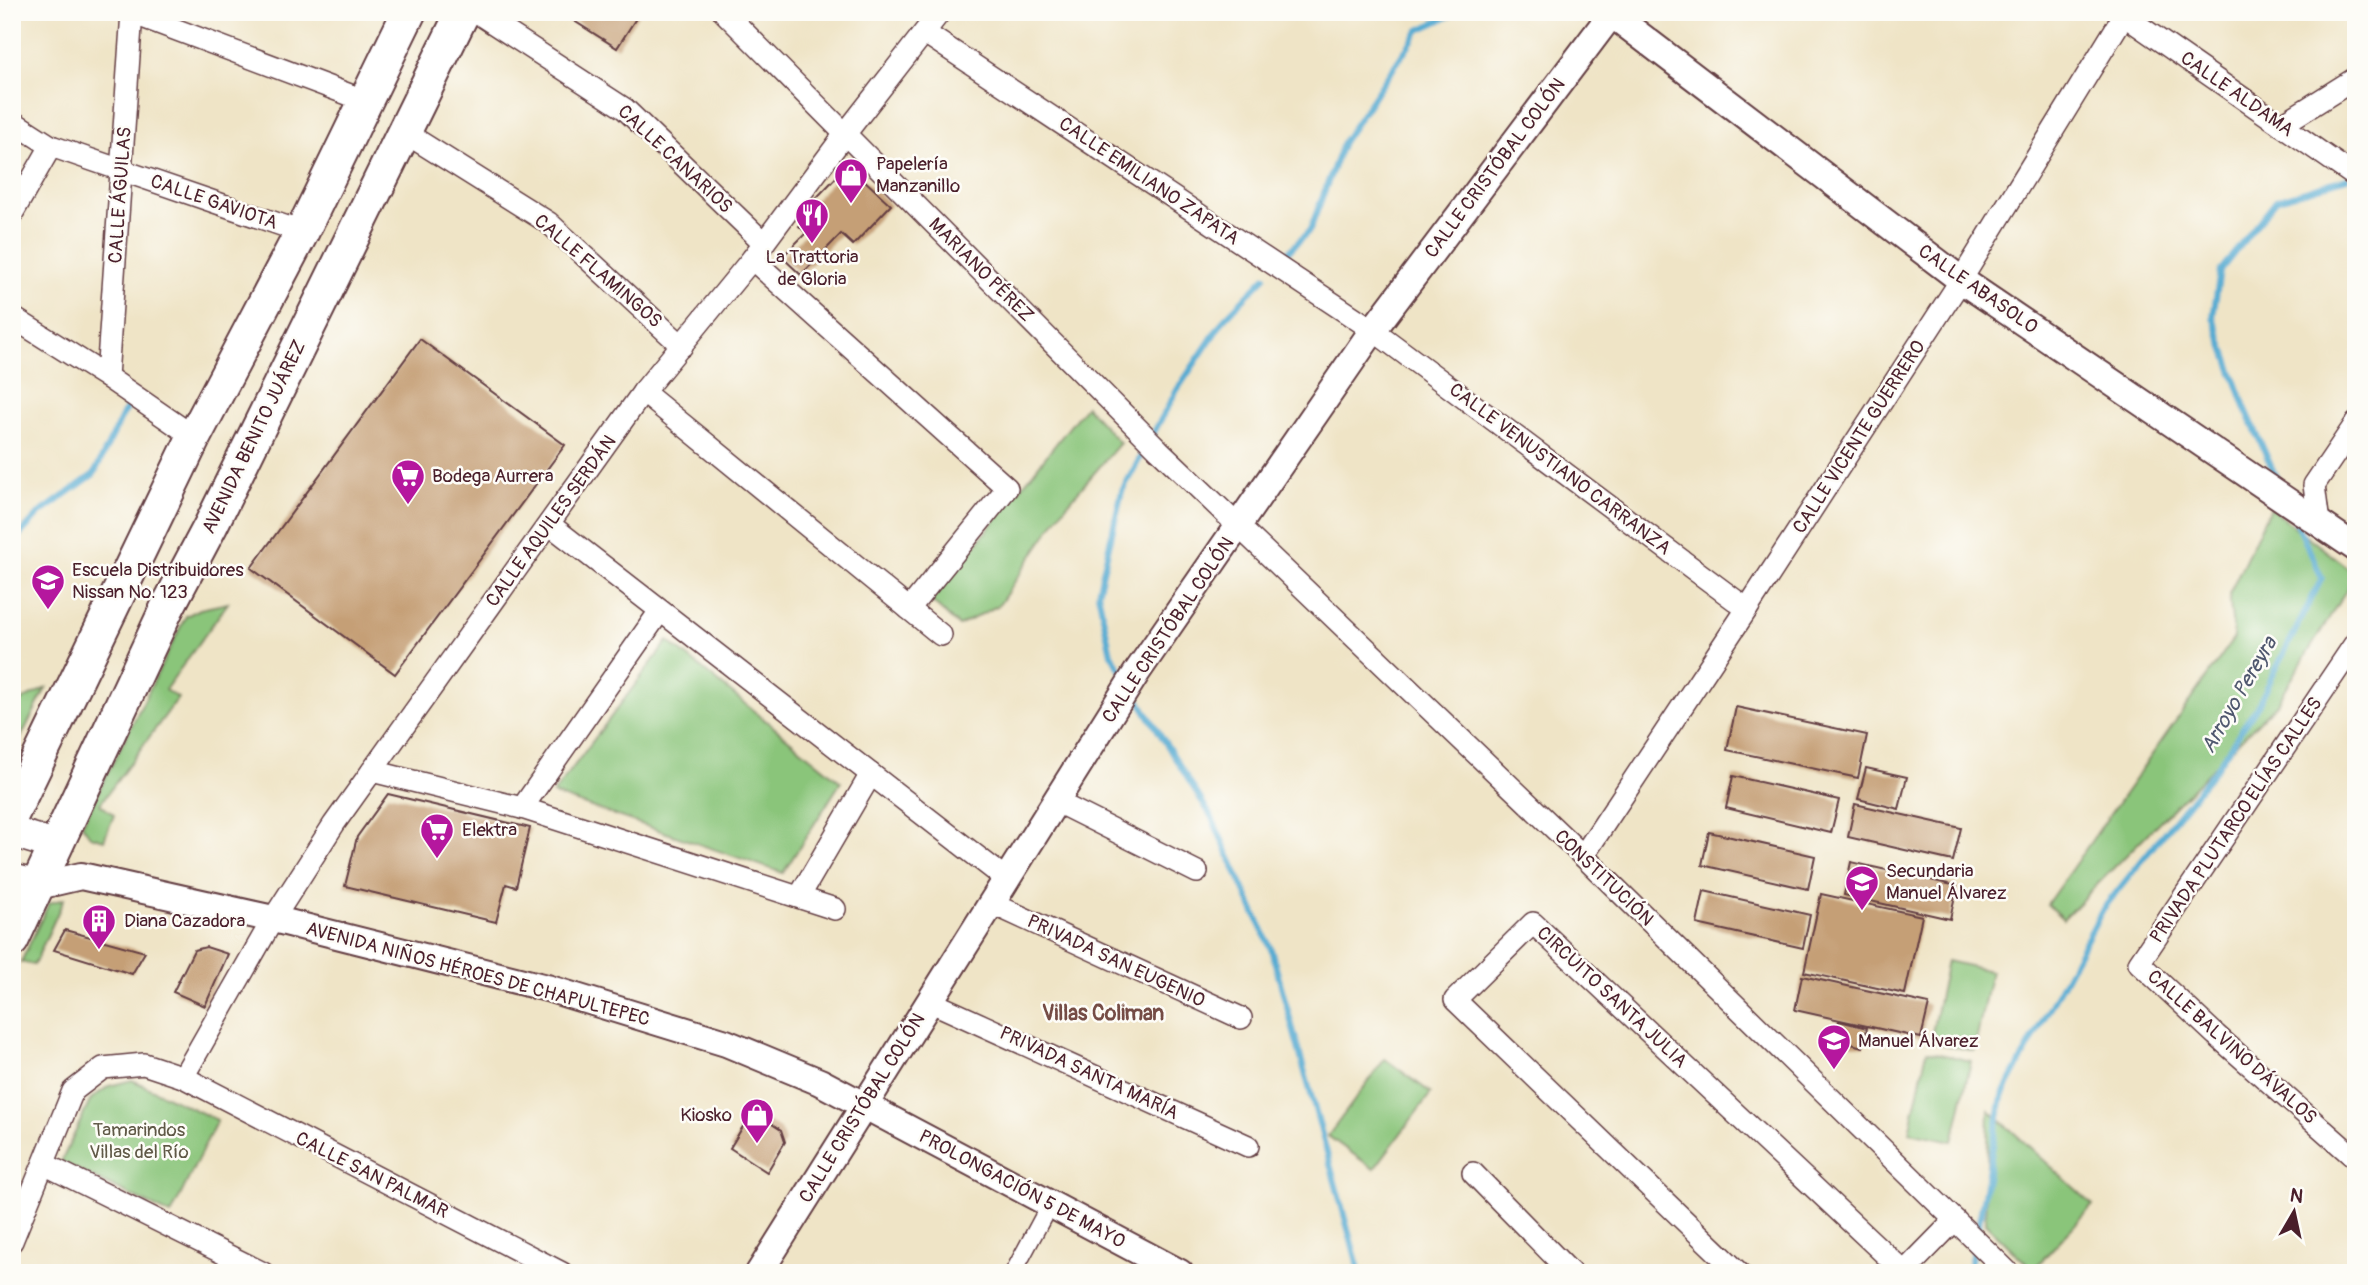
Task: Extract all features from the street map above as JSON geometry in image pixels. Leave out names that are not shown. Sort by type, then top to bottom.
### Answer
[{"type":"main road","points":[[12,814],[194,437],[302,232],[409,12]]},
{"type":"main road","name":"AVENIDA BENITO JUÁREZ","points":[[12,940],[25,883],[55,845],[167,608],[211,525],[463,12]]},
{"type":"main road","points":[[12,832],[55,845]]},
{"type":"street","name":"CALLE CANARIOS","points":[[476,12],[625,110],[758,251],[1007,488],[909,609]]},
{"type":"street","name":"MARIANO PÉREZ","points":[[724,12],[1159,450],[1240,525]]},
{"type":"street","name":"CALLE AQUILES SERDÁN","points":[[183,1077],[272,919],[334,824],[643,392],[758,251],[940,12]]},
{"type":"street","points":[[131,13],[366,101]]},
{"type":"street","name":"CALLE ÁGUILAS","points":[[107,377],[131,13]]},
{"type":"street","name":"CALLE ABASOLO","points":[[1611,13],[1961,280],[2356,548]]},
{"type":"street","name":"CALLE CRISTÓBAL COLÓN","points":[[759,1273],[1137,672],[1373,330],[1611,13]]},
{"type":"street","name":"CALLE VICENTE GUERRERO","points":[[1583,856],[1961,280],[2123,13]]},
{"type":"street","name":"CALLE ALDAMA","points":[[2123,13],[2356,177]]},
{"type":"street","name":"CALLE EMILIANO ZAPATA","points":[[925,33],[1373,330]]},
{"type":"street","points":[[2287,129],[2356,78]]},
{"type":"street","name":"CALLE GAVIOTA","points":[[12,121],[51,146],[302,232]]},
{"type":"street","name":"CALLE FLAMINGOS","points":[[404,132],[549,223],[682,346]]},
{"type":"street","points":[[12,214],[51,146]]},
{"type":"street","points":[[12,317],[107,377],[194,437]]},
{"type":"street","name":"CALLE VENUSTIANO CARRANZA","points":[[1373,330],[1747,609]]},
{"type":"street","points":[[643,392],[941,635]]},
{"type":"street","points":[[2319,523],[2314,485],[2356,423]]},
{"type":"street","points":[[549,524],[1006,879]]},
{"type":"street","name":"CONSTITUCIÓN","points":[[1240,525],[2006,1270]]},
{"type":"street","points":[[522,808],[660,611]]},
{"type":"street","name":"PRIVADA PLUTARCO ELÍAS CALLES","points":[[2139,962],[2356,642]]},
{"type":"street","points":[[372,771],[522,808],[835,909]]},
{"type":"street","points":[[799,897],[871,774]]},
{"type":"street","points":[[1055,801],[1197,872]]},
{"type":"street","points":[[55,845],[81,876]]},
{"type":"street","name":"AVENIDA NIÑOS HÉROES DE CHAPULTEPEC","points":[[25,883],[81,876],[272,919],[547,988],[713,1039],[820,1082],[864,1105]]},
{"type":"street","name":"PRIVADA SAN EUGENIO","points":[[991,903],[1241,1018]]},
{"type":"street","name":"CIRCUITO SANTA JULIA","points":[[1739,1273],[1455,1000],[1533,923],[1904,1272]]},
{"type":"street","name":"CALLE BALVINO DÁVALOS","points":[[2139,962],[2216,1035],[2356,1158]]},
{"type":"street","name":"PRIVADA SANTA MARÍA","points":[[929,1001],[1248,1146]]},
{"type":"street","name":"CALLE SAN PALMAR","points":[[12,1241],[73,1091],[103,1068],[144,1065],[183,1077],[562,1273]]},
{"type":"street","name":"PROLONGACIÓN 5 DE MAYO","points":[[864,1105],[1050,1204],[1166,1270]]},
{"type":"street","points":[[44,1164],[263,1273]]},
{"type":"street","points":[[1473,1173],[1571,1273]]},
{"type":"street","points":[[1013,1273],[1050,1204]]},
{"type":"street","points":[[1904,1272],[1961,1227]]},
{"type":"green space","points":[[1086,406],[1120,443],[1064,508],[999,605],[959,626],[931,601]]},
{"type":"green space","points":[[2270,508],[2356,574],[2277,703],[2063,919],[2047,904],[2234,638],[2229,594]]},
{"type":"green space","points":[[228,603],[165,690],[178,698],[100,804],[114,815],[104,840],[90,836],[82,825],[186,616],[200,609]]},
{"type":"green space","points":[[668,641],[841,782],[783,873],[553,794]]},
{"type":"green space","points":[[46,688],[12,755],[12,705]]},
{"type":"green space","points":[[64,899],[34,965],[21,962],[49,903]]},
{"type":"green space","points":[[1947,961],[1991,971],[1974,1051],[1930,1042]]},
{"type":"green space","points":[[1927,1051],[1971,1061],[1953,1141],[1909,1132]]},
{"type":"green space","points":[[1385,1059],[1431,1093],[1374,1169],[1328,1136]]},
{"type":"green space","name":"Tamarindos Villas del Río","points":[[132,1080],[217,1120],[171,1215],[61,1162],[91,1099],[109,1086]]},
{"type":"green space","points":[[1989,1110],[2093,1205],[2033,1270],[1985,1223]]},
{"type":"building","points":[[560,12],[640,12],[617,48]]},
{"type":"building","name":"Papelería Manzanillo","points":[[848,165],[891,205],[853,245],[841,234],[801,275],[782,257],[806,233],[799,226],[806,220],[800,215]]},
{"type":"building","name":"Bodega Aurrera","points":[[420,339],[565,445],[395,674],[251,568]]},
{"type":"building","points":[[1736,707],[1867,735],[1858,778],[1727,750]]},
{"type":"building","points":[[1866,768],[1907,777],[1899,809],[1858,799]]},
{"type":"building","points":[[1733,776],[1839,800],[1831,833],[1726,808]]},
{"type":"building","name":"Elektra","points":[[388,794],[530,828],[516,887],[506,884],[496,922],[345,886],[357,837]]},
{"type":"building","points":[[1855,804],[1961,828],[1953,861],[1848,837]]},
{"type":"building","points":[[1709,832],[1815,856],[1808,889],[1702,865]]},
{"type":"building","points":[[1851,862],[1957,886],[1950,919],[1844,895]]},
{"type":"building","points":[[1704,891],[1810,915],[1803,948],[1697,924]]},
{"type":"building","points":[[1821,894],[1922,916],[1905,994],[1804,972]]},
{"type":"building","name":"Diana Cazadora","points":[[65,930],[145,952],[132,974],[54,950]]},
{"type":"building","points":[[206,947],[228,954],[205,1006],[173,992],[194,950]]},
{"type":"building","points":[[1802,976],[1929,1004],[1921,1038],[1795,1010]]},
{"type":"building","points":[[1839,1021],[1867,1028],[1863,1047],[1835,1040]]},
{"type":"building","name":"Kiosko","points":[[750,1115],[759,1121],[761,1117],[781,1130],[785,1142],[767,1172],[730,1148]]},
{"type":"waterway","points":[[1287,253],[1310,230],[1343,142],[1419,30],[1458,12]]},
{"type":"waterway","name":"Arroyo Pereyra","points":[[2279,484],[2245,407],[2213,317],[2220,271],[2276,200],[2347,178]]},
{"type":"waterway","points":[[1125,677],[1111,654],[1098,593],[1122,491],[1177,390],[1225,318],[1265,277]]},
{"type":"waterway","points":[[12,543],[40,513],[94,474],[130,400]]},
{"type":"waterway","name":"Arroyo Pereyra","points":[[1977,1233],[2002,1096],[2103,909],[2217,767],[2259,703],[2322,578],[2295,519]]},
{"type":"waterway","points":[[1134,692],[1211,816],[1271,949],[1360,1273]]},
{"type":"waterway","name":"Arroyo Pereyra","points":[[1968,1273],[1974,1247]]},
{"type":"place","name":"Papelería Manzanillo","points":[[851,205]]},
{"type":"place","name":"La Trattoria de Gloria","points":[[812,245]]},
{"type":"place","name":"Bodega Aurrera","points":[[408,506]]},
{"type":"place","name":"Escuela Distribuidores Nissan No. 123","points":[[48,611]]},
{"type":"place","name":"Elektra","points":[[437,860]]},
{"type":"place","name":"Secundaria Manuel Álvarez","points":[[1862,912]]},
{"type":"place","name":"Diana Cazadora","points":[[99,951]]},
{"type":"place","name":"Manuel Álvarez","points":[[1834,1071]]},
{"type":"place","name":"Kiosko","points":[[757,1145]]},
{"type":"district","name":"Villas Coliman","points":[[1103,1013]]}]
